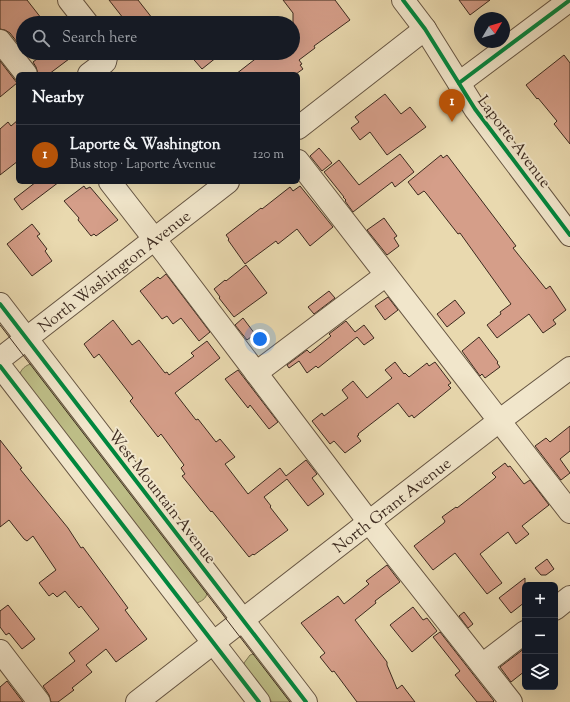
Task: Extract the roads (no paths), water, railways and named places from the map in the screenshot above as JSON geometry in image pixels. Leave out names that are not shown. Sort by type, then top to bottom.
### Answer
[{"type":"street","points":[[69,0],[82,16]]},
{"type":"street","name":"Laporte Avenue","points":[[403,0],[425,29],[474,109],[570,235]]},
{"type":"street","points":[[459,84],[570,0]]},
{"type":"street","points":[[300,126],[425,29]]},
{"type":"street","points":[[0,41],[24,72]]},
{"type":"street","points":[[92,72],[105,62],[105,60]]},
{"type":"street","points":[[300,164],[570,512]]},
{"type":"street","points":[[112,184],[369,522],[511,702]]},
{"type":"street","name":"North Washington Avenue","points":[[0,359],[225,184]]},
{"type":"street","points":[[256,373],[386,275]]},
{"type":"street","name":"West Mountain Avenue","points":[[0,304],[306,702]]},
{"type":"street","points":[[0,366],[259,702]]},
{"type":"street","name":"North Grant Avenue","points":[[137,702],[499,421],[570,368]]},
{"type":"street","points":[[558,607],[570,597]]},
{"type":"street","points":[[482,665],[522,634]]},
{"type":"street","points":[[0,651],[39,702]]},
{"type":"tram line","points":[[0,325],[290,702]]},
{"type":"place","name":"Laporte & Washington","points":[[452,122]]}]
